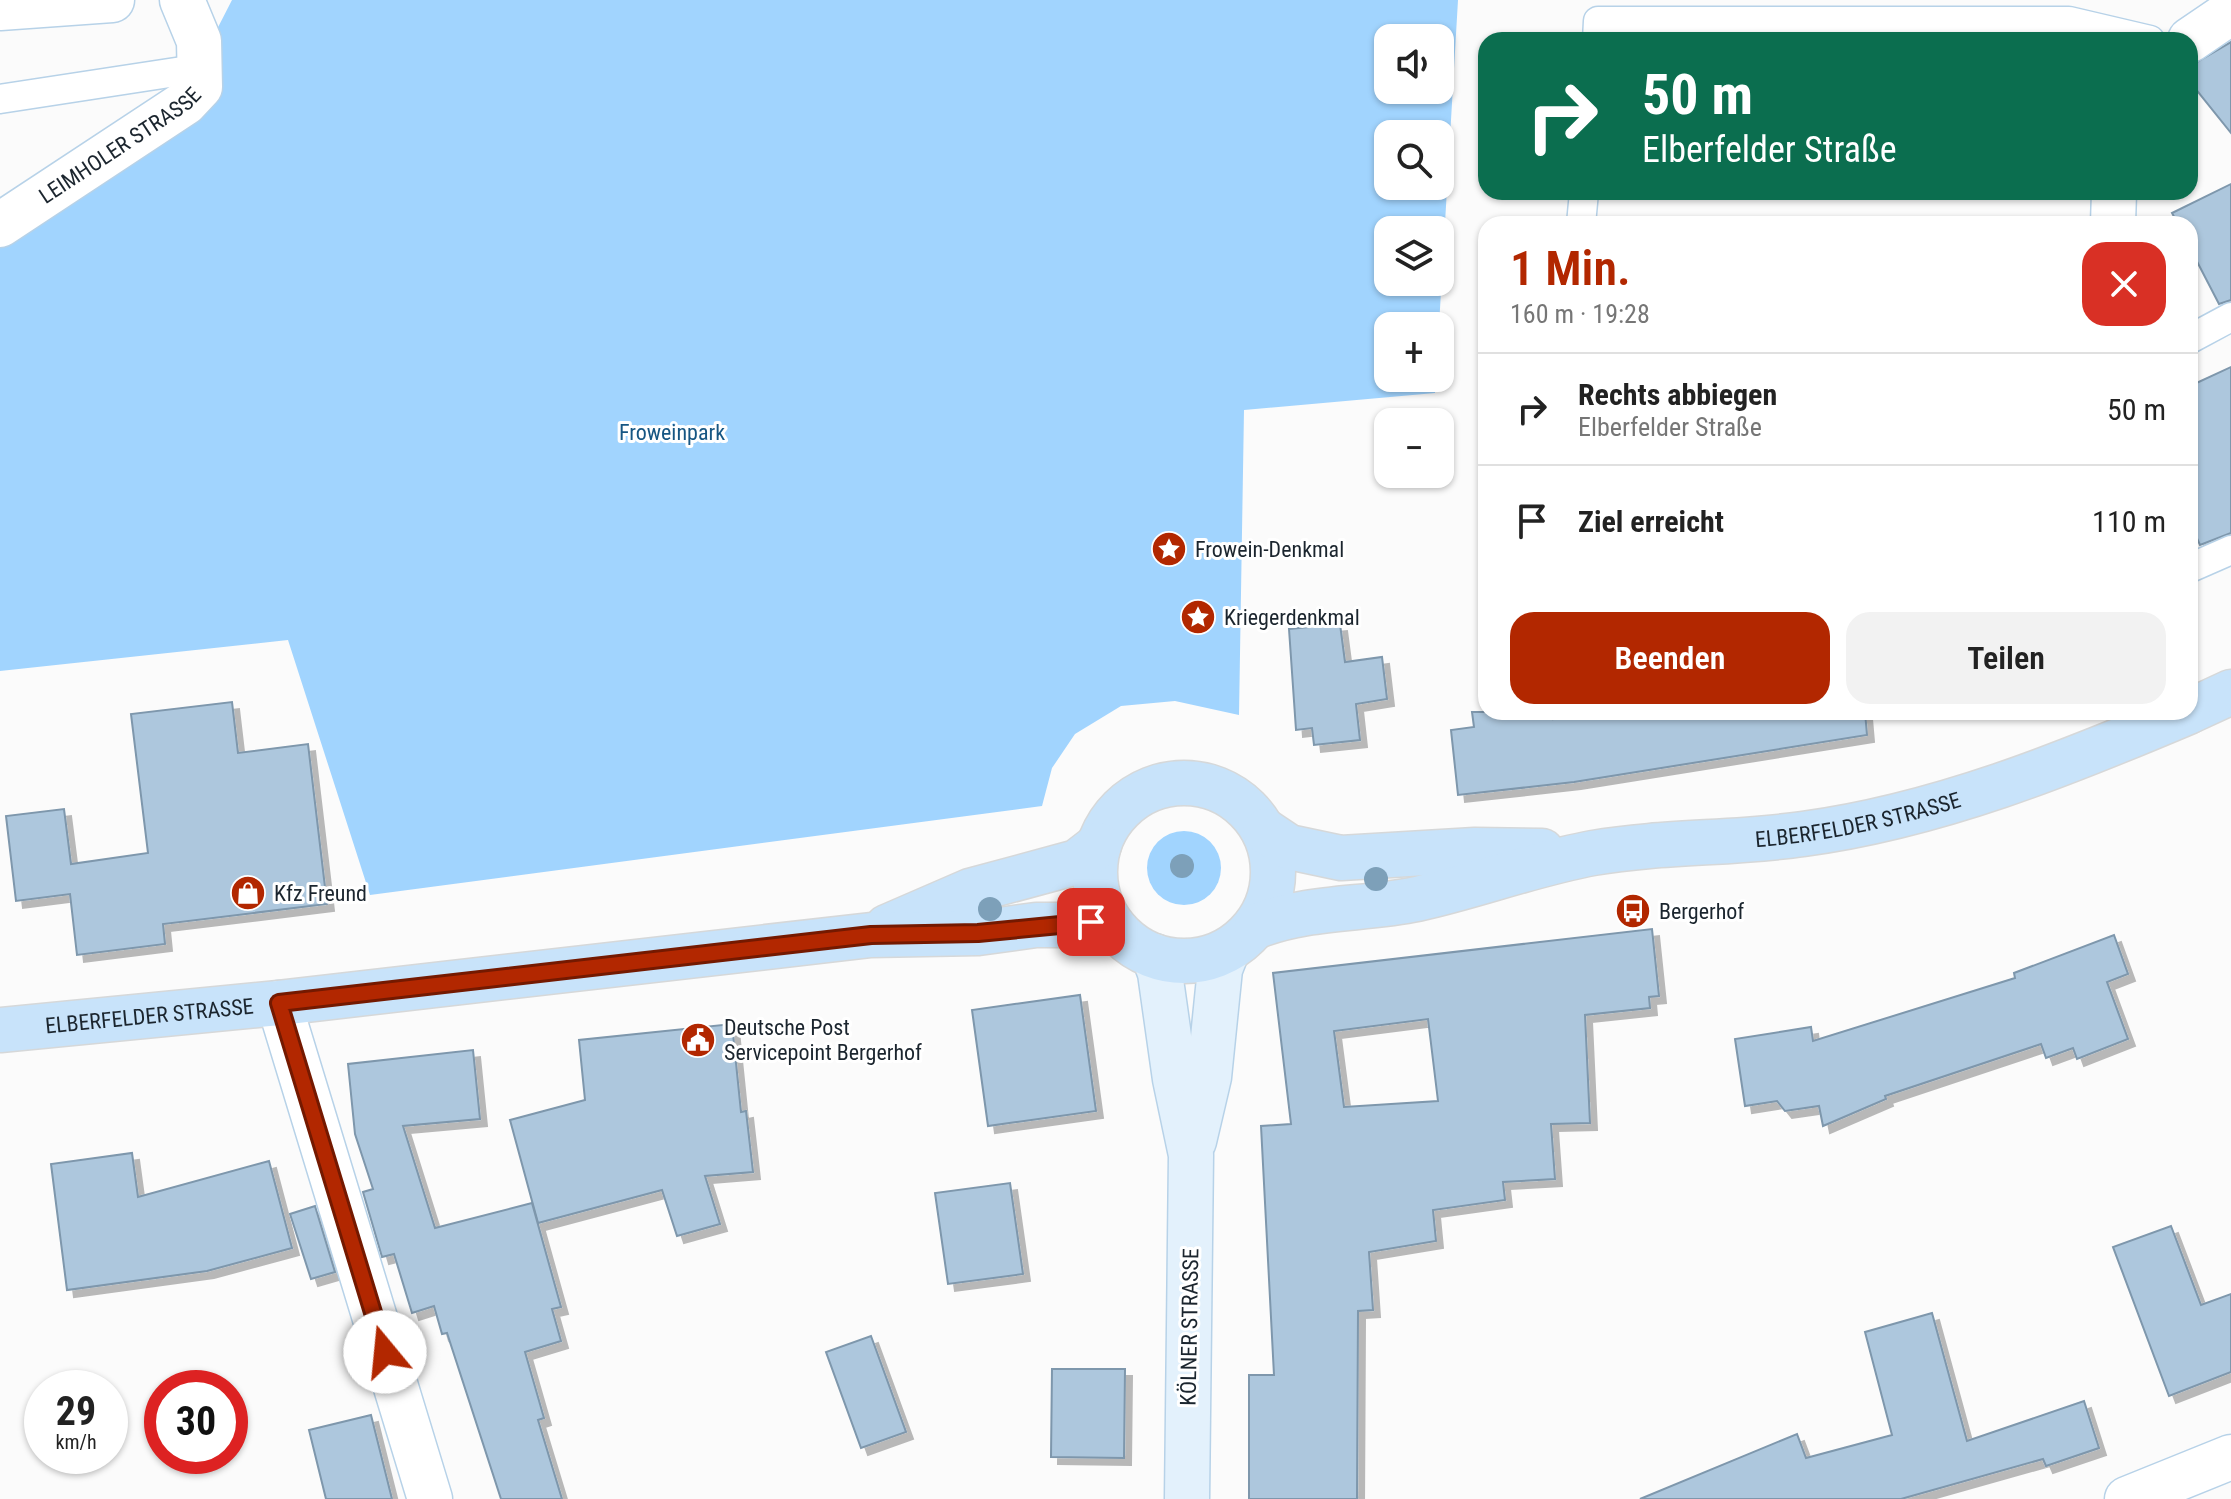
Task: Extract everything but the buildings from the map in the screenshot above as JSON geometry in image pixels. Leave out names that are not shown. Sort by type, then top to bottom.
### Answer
[{"type":"main road","name":"ELBERFELDER STRASSE","points":[[2198,708],[2231,692]]},
{"type":"main road","name":"ELBERFELDER STRASSE","points":[[1265,831],[1289,847],[1341,858],[1475,850],[1592,853],[1802,834],[1857,825],[1979,793],[2113,728],[2151,720]]},
{"type":"main road","points":[[1189,783],[1212,787],[1243,804],[1265,831],[1273,853],[1269,900],[1242,938],[1193,960],[1154,956],[1131,943],[1112,925],[1097,889],[1095,868],[1099,845],[1109,823],[1124,806],[1143,792],[1166,784],[1189,783]]},
{"type":"main road","name":"ELBERFELDER STRASSE","points":[[871,935],[970,891],[1077,862],[1099,845]]},
{"type":"main road","name":"ELBERFELDER STRASSE","points":[[1242,938],[1280,917],[1414,899],[1592,853]]},
{"type":"main road","name":"ELBERFELDER STRASSE","points":[[0,1030],[279,1003],[871,935],[978,933],[1091,922],[1112,925]]},
{"type":"main road","name":"KÖLNER STRASSE","points":[[1187,1499],[1191,1155],[1209,1077],[1220,969],[1242,938]]},
{"type":"main road","name":"KÖLNER STRASSE","points":[[1154,956],[1160,973],[1175,1079],[1191,1155]]},
{"type":"street","points":[[0,8],[112,0]]},
{"type":"street","name":"LEIMHOLER STRASSE","points":[[0,225],[185,103],[200,87],[202,68],[199,41],[183,0]]},
{"type":"street","points":[[2198,35],[2231,12]]},
{"type":"street","points":[[279,1003],[430,1499]]},
{"type":"street","points":[[2127,1499],[2231,1457]]},
{"type":"lane","points":[[1597,32],[1598,21],[2069,21],[2116,32]]},
{"type":"lane","points":[[0,99],[202,68]]},
{"type":"lane","points":[[2198,335],[2231,317]]},
{"type":"lane","points":[[2198,564],[2231,550]]},
{"type":"green space","name":"Froweinpark","points":[[232,0],[1458,0],[1454,69],[1454,24],[1374,24],[1374,104],[1452,104],[1451,120],[1374,120],[1374,200],[1446,200],[1445,216],[1374,216],[1374,296],[1441,296],[1440,312],[1374,312],[1374,392],[1435,393],[1244,410],[1239,715],[1175,701],[1121,706],[1075,734],[1052,768],[1042,806],[370,895],[288,640],[0,671],[0,247],[221,94],[212,39]]},
{"type":"green space","points":[[1184,831],[1198,834],[1210,842],[1218,854],[1221,868],[1218,882],[1210,894],[1198,902],[1184,905],[1170,902],[1158,894],[1150,882],[1147,868],[1150,854],[1158,842],[1170,834]]},
{"type":"place","name":"Frowein-Denkmal","points":[[1169,549]]},
{"type":"place","name":"Kriegerdenkmal","points":[[1198,617]]},
{"type":"place","name":"Kfz Freund","points":[[248,893]]},
{"type":"place","name":"Bergerhof","points":[[1633,911]]},
{"type":"place","name":"Deutsche Post Servicepoint Bergerhof","points":[[698,1040]]},
{"type":"route","points":[[385,1352],[279,1003],[871,935],[978,933],[1091,922]]}]
